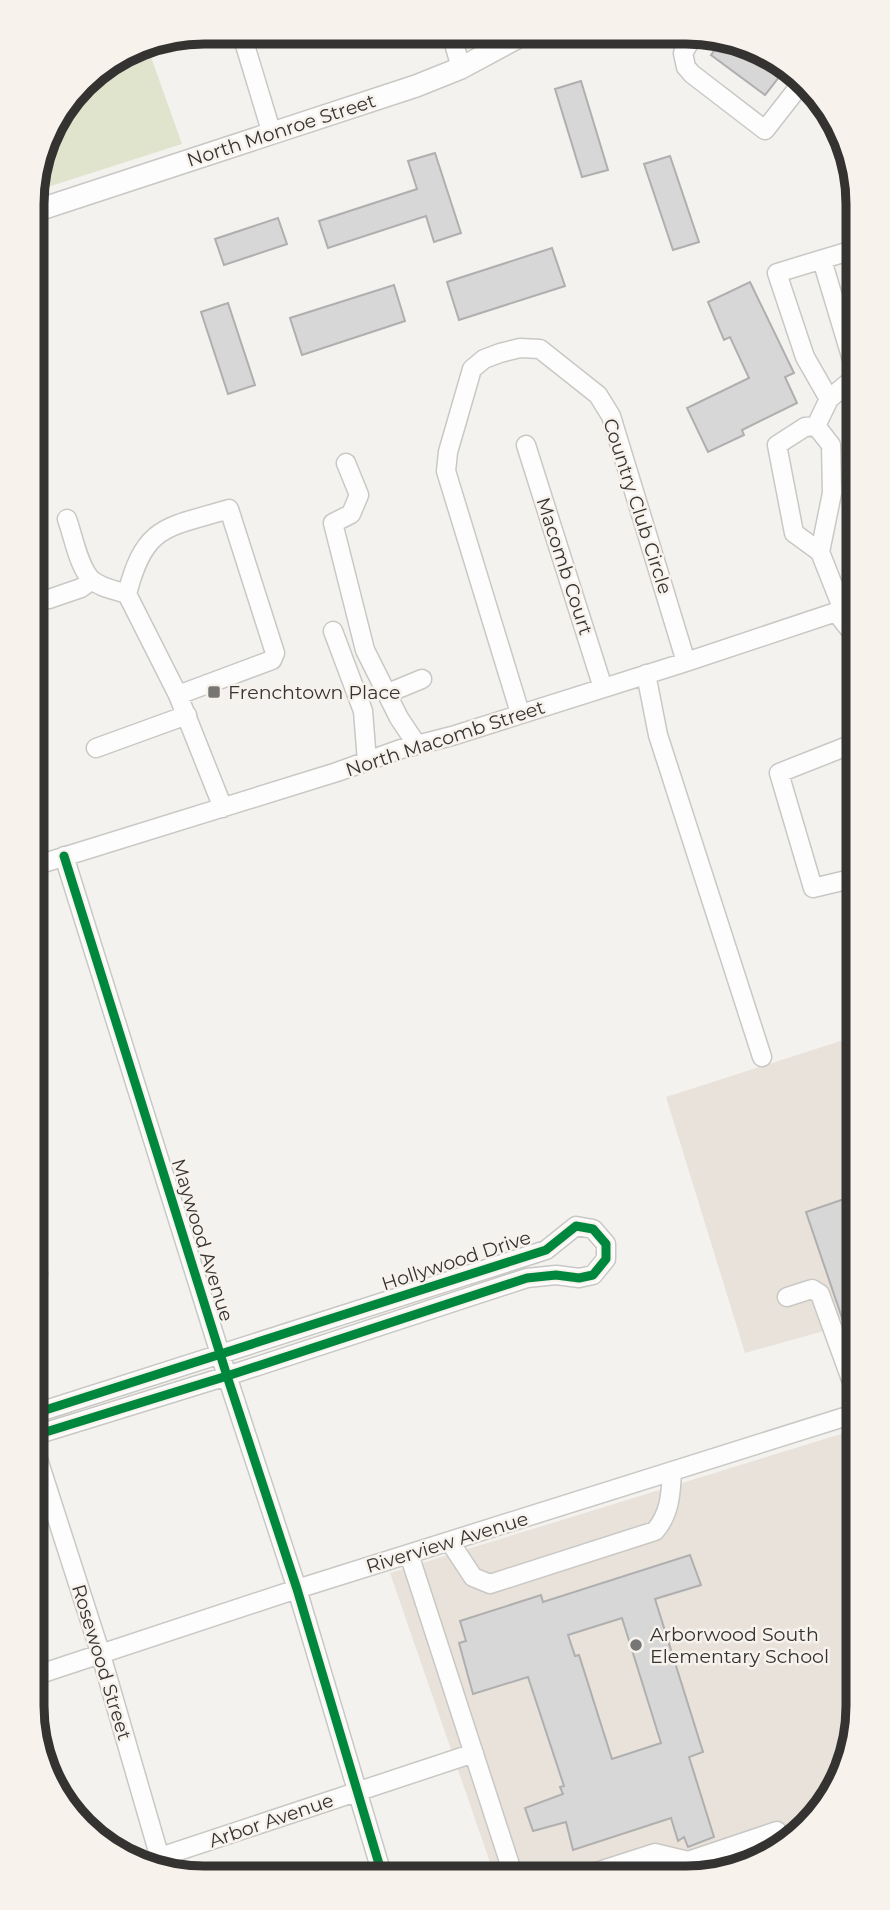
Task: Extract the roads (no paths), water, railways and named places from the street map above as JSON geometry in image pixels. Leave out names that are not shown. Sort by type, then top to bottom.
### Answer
[{"type":"main road","name":"North Monroe Street","points":[[44,208],[416,86],[461,68],[505,44]]},
{"type":"street","points":[[245,44],[272,134]]},
{"type":"street","points":[[453,44],[461,68]]},
{"type":"street","points":[[688,44],[683,52],[686,67],[692,74],[765,130],[797,89]]},
{"type":"street","points":[[829,400],[805,357],[777,273],[846,252]]},
{"type":"street","points":[[822,260],[846,340]]},
{"type":"street","name":"Country Club Circle","points":[[520,713],[446,471],[448,452],[472,369],[484,359],[500,353],[520,348],[540,349],[598,395],[611,416],[686,662]]},
{"type":"street","points":[[816,426],[829,400],[846,385]]},
{"type":"street","points":[[816,426],[831,445],[831,493],[820,552]]},
{"type":"street","points":[[816,426],[805,427],[777,445],[794,533],[820,552],[844,609]]},
{"type":"street","name":"Macomb Court","points":[[526,445],[603,688]]},
{"type":"street","points":[[346,463],[359,495],[351,513],[333,523],[365,650],[399,718],[417,745]]},
{"type":"street","points":[[127,594],[135,564],[143,549],[155,536],[169,527],[229,509],[275,653],[272,660],[178,695]]},
{"type":"street","points":[[67,519],[85,572],[92,580],[127,594],[187,715],[223,808]]},
{"type":"street","points":[[49,599],[81,588],[92,580]]},
{"type":"street","name":"North Macomb Street","points":[[44,863],[686,662],[844,609]]},
{"type":"street","points":[[333,631],[363,712],[367,761]]},
{"type":"street","points":[[646,674],[658,735],[762,1057]]},
{"type":"street","points":[[388,693],[422,679]]},
{"type":"street","points":[[96,748],[187,715]]},
{"type":"street","points":[[846,747],[779,773],[813,888],[846,880]]},
{"type":"street","name":"Maywood Avenue","points":[[64,856],[296,1589],[379,1866]]},
{"type":"street","name":"Hollywood Drive","points":[[44,1410],[546,1250],[576,1226],[593,1229],[606,1244],[606,1259],[593,1275],[579,1278],[556,1275],[527,1278],[227,1376],[44,1432]]},
{"type":"street","points":[[787,1297],[811,1290],[820,1294],[846,1366]]},
{"type":"street","name":"Riverview Avenue","points":[[44,1673],[296,1589],[846,1416]]},
{"type":"street","points":[[450,1542],[472,1577],[490,1584],[503,1580],[655,1531],[664,1520],[670,1497],[672,1471]]},
{"type":"street","name":"Rosewood Street","points":[[44,1478],[101,1655],[155,1858]]},
{"type":"street","points":[[410,1554],[510,1866]]},
{"type":"street","name":"Arbor Avenue","points":[[165,1861],[356,1791],[474,1753]]},
{"type":"street","points":[[690,1866],[777,1831]]},
{"type":"street","points":[[615,1866],[655,1853],[685,1866]]},
{"type":"place","name":"Frenchtown Place","points":[[214,692]]},
{"type":"place","name":"Arborwood South Elementary School","points":[[636,1645]]}]
